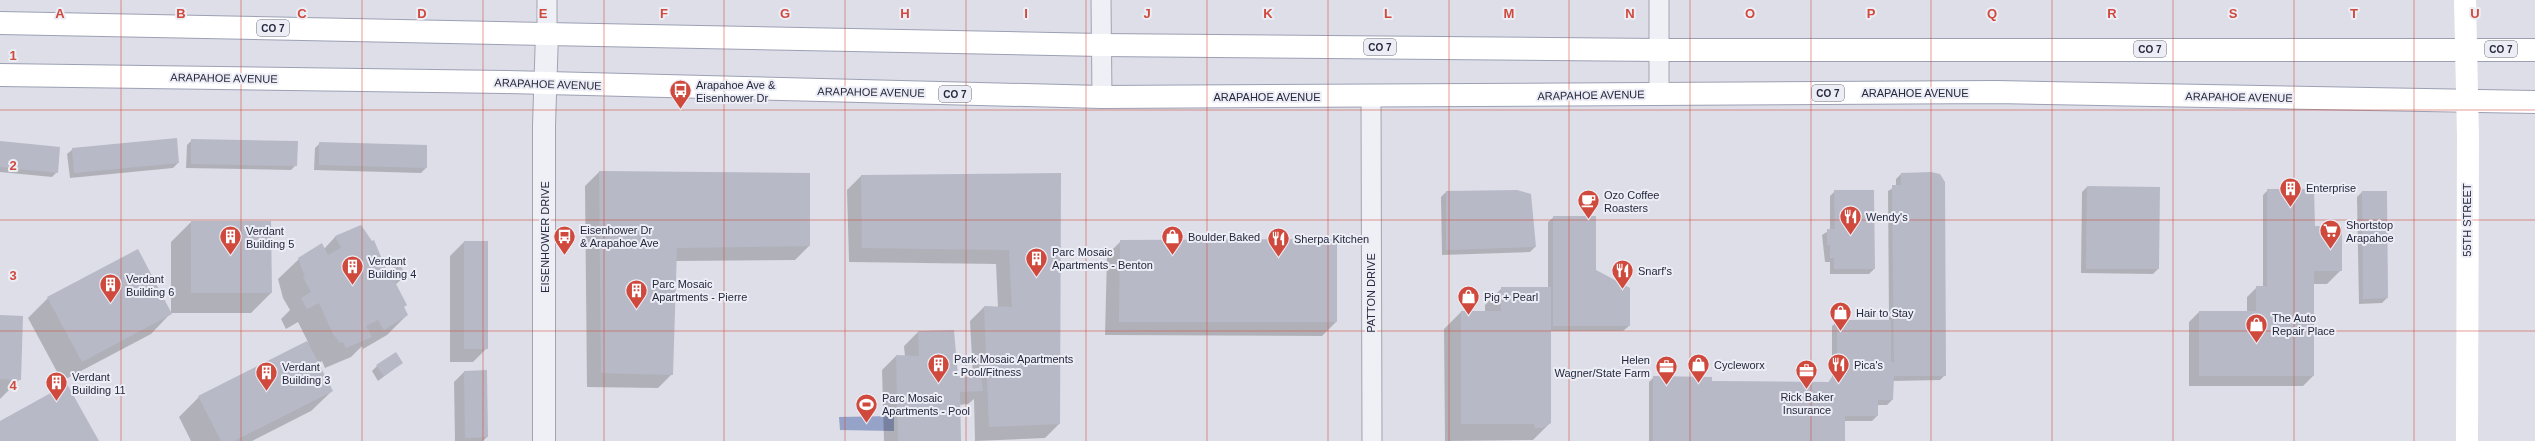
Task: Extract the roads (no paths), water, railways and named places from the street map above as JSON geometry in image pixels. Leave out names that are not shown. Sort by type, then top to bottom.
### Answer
[{"type":"main road","name":"55TH STREET","points":[[2465,0],[2467,100],[2467,441]]},
{"type":"main road","name":"CO 7","points":[[0,23],[1101,46],[1659,50],[2466,48],[2535,50]]},
{"type":"main road","name":"ARAPAHOE AVENUE","points":[[0,75],[546,84],[1102,97],[1371,97],[1996,92],[2535,102]]},
{"type":"street","points":[[547,0],[547,34]]},
{"type":"street","points":[[1101,0],[1102,97]]},
{"type":"street","points":[[1659,0],[1659,94]]},
{"type":"street","name":"EISENHOWER DRIVE","points":[[544,441],[547,34]]},
{"type":"street","name":"PATTON DRIVE","points":[[1371,97],[1372,441]]},
{"type":"water","name":"Parc Mosaic Apartments - Pool","points":[[894,416],[894,431],[840,430],[839,417]]},
{"type":"place","name":"Arapahoe Ave & Eisenhower Dr","points":[[680,110]]},
{"type":"place","name":"Enterprise","points":[[2291,208]]},
{"type":"place","name":"Ozo Coffee Roasters","points":[[1589,220]]},
{"type":"place","name":"Wendy's","points":[[1851,236]]},
{"type":"place","name":"Shortstop Arapahoe","points":[[2331,250]]},
{"type":"place","name":"Verdant Building 5","points":[[231,256]]},
{"type":"place","name":"Eisenhower Dr & Arapahoe Ave","points":[[564,256]]},
{"type":"place","name":"Boulder Baked","points":[[1173,256]]},
{"type":"place","name":"Sherpa Kitchen","points":[[1279,258]]},
{"type":"place","name":"Parc Mosaic Apartments - Benton","points":[[1036,278]]},
{"type":"place","name":"Verdant Building 4","points":[[353,286]]},
{"type":"place","name":"Snarf's","points":[[1622,290]]},
{"type":"place","name":"Verdant Building 6","points":[[110,304]]},
{"type":"place","name":"Parc Mosaic Apartments - Pierre","points":[[637,310]]},
{"type":"place","name":"Pig + Pearl","points":[[1469,316]]},
{"type":"place","name":"Hair to Stay","points":[[1840,332]]},
{"type":"place","name":"The Auto Repair Place","points":[[2257,344]]},
{"type":"place","name":"Park Mosaic Apartments - Pool/Fitness","points":[[939,384]]},
{"type":"place","name":"Cycleworx","points":[[1699,384]]},
{"type":"place","name":"Pica's","points":[[1838,384]]},
{"type":"place","name":"Helen Wagner/State Farm","points":[[1666,386]]},
{"type":"place","name":"Rick Baker Insurance","points":[[1807,390]]},
{"type":"place","name":"Verdant Building 3","points":[[266,392]]},
{"type":"place","name":"Verdant Building 11","points":[[56,402]]},
{"type":"place","name":"Parc Mosaic Apartments - Pool","points":[[867,424]]}]
